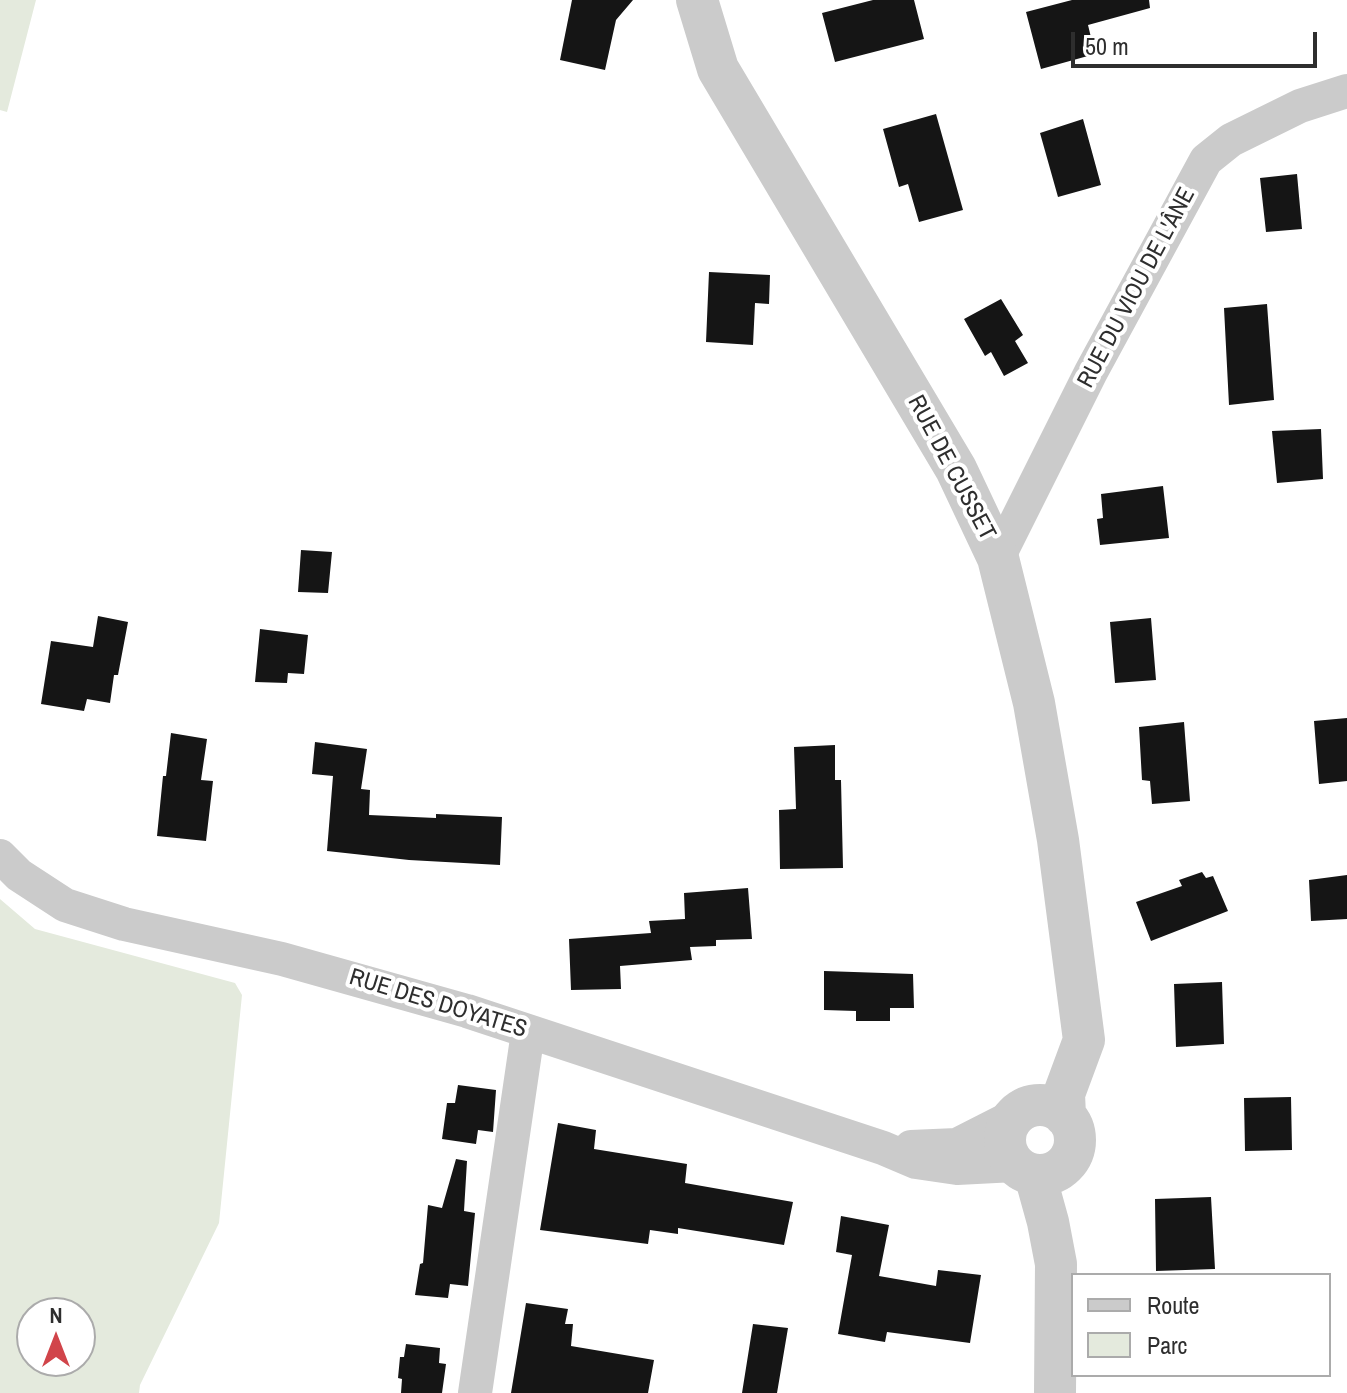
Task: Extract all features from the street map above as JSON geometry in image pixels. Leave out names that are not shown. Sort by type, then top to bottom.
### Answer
[{"type":"street","name":"RUE DE CUSSET","points":[[697,0],[718,69],[956,469],[998,558],[1034,703],[1058,840],[1084,1040],[1064,1094],[1035,1113]]},
{"type":"street","name":"RUE DU VIOU DE L'ÂNE","points":[[998,558],[1091,372],[1206,160],[1231,140],[1300,106],[1347,91]]},
{"type":"street","name":"RUE DES DOYATES","points":[[0,856],[19,875],[65,905],[124,924],[282,959],[359,980],[528,1032],[883,1148],[916,1162],[957,1168],[1039,1168]]},
{"type":"street","points":[[475,1393],[528,1032]]},
{"type":"street","name":"RUE DES DOYATES","points":[[883,1148],[957,1145],[1035,1113]]},
{"type":"street","points":[[1035,1113],[1072,1126],[1075,1141],[1072,1154],[1039,1168],[1008,1155],[1004,1141],[1006,1129],[1035,1113]]},
{"type":"street","points":[[1039,1168],[1056,1264],[1058,1330],[1055,1393]]},
{"type":"green space","points":[[0,0],[36,0],[7,112],[0,110]]},
{"type":"green space","points":[[0,899],[35,929],[235,983],[242,995],[219,1223],[140,1385],[139,1393],[0,1393]]},
{"type":"building","points":[[572,0],[633,0],[616,20],[605,70],[560,60]]},
{"type":"building","points":[[873,0],[914,0],[924,39],[835,62],[822,13]]},
{"type":"building","points":[[1072,0],[1149,0],[1150,8],[1088,25],[1095,54],[1041,69],[1026,12]]},
{"type":"building","points":[[936,114],[963,210],[919,222],[908,184],[899,187],[883,129]]},
{"type":"building","points":[[1083,119],[1101,185],[1058,197],[1040,133]]},
{"type":"building","points":[[1297,174],[1302,229],[1266,232],[1260,178]]},
{"type":"building","points":[[709,272],[770,275],[769,304],[755,303],[753,345],[706,342]]},
{"type":"building","points":[[1001,299],[1023,335],[1015,341],[1028,363],[1004,376],[991,352],[985,356],[964,319]]},
{"type":"building","points":[[1267,304],[1274,400],[1229,405],[1224,308]]},
{"type":"building","points":[[1321,429],[1323,479],[1277,483],[1272,431]]},
{"type":"building","points":[[1163,486],[1169,538],[1100,545],[1097,519],[1103,518],[1101,494]]},
{"type":"building","points":[[301,550],[332,552],[328,593],[298,592]]},
{"type":"building","points":[[98,616],[128,622],[110,703],[87,699],[84,711],[41,704],[51,641],[93,647]]},
{"type":"building","points":[[1151,618],[1156,680],[1115,683],[1110,622]]},
{"type":"building","points":[[260,629],[308,635],[304,674],[288,673],[287,683],[255,682]]},
{"type":"building","points":[[1347,718],[1347,781],[1319,784],[1314,721]]},
{"type":"building","points":[[1184,722],[1190,801],[1152,804],[1150,781],[1142,780],[1139,727]]},
{"type":"building","points":[[171,733],[207,739],[201,780],[213,781],[206,841],[157,836]]},
{"type":"building","points":[[315,742],[367,749],[361,789],[370,790],[369,815],[502,817],[500,865],[327,851],[333,776],[312,774]]},
{"type":"building","points":[[835,745],[835,780],[841,780],[843,868],[780,869],[779,810],[796,809],[794,747]]},
{"type":"building","points":[[1202,872],[1206,878],[1213,876],[1228,911],[1151,941],[1136,902],[1182,886],[1179,880]]},
{"type":"building","points":[[1347,875],[1347,919],[1311,921],[1309,880]]},
{"type":"building","points":[[748,888],[752,939],[716,940],[716,946],[690,947],[692,960],[620,966],[621,989],[571,990],[569,939],[651,933],[649,921],[685,919],[684,893]]},
{"type":"building","points":[[824,971],[913,974],[914,1008],[890,1008],[890,1021],[856,1021],[856,1011],[824,1010]]},
{"type":"building","points":[[1222,982],[1224,1044],[1176,1047],[1174,984]]},
{"type":"building","points":[[458,1085],[496,1090],[493,1132],[478,1130],[476,1144],[442,1139],[447,1103],[455,1103]]},
{"type":"building","points":[[1291,1097],[1292,1150],[1245,1151],[1244,1098]]},
{"type":"building","points":[[558,1123],[596,1130],[594,1149],[687,1164],[685,1183],[793,1202],[784,1245],[678,1228],[678,1234],[650,1230],[648,1244],[540,1230]]},
{"type":"building","points":[[456,1159],[467,1161],[464,1211],[475,1213],[468,1286],[450,1284],[448,1298],[415,1295],[420,1264],[423,1263],[428,1205],[442,1208]]},
{"type":"building","points":[[1211,1197],[1215,1269],[1156,1271],[1155,1199]]},
{"type":"building","points":[[841,1216],[889,1225],[879,1276],[936,1286],[938,1270],[981,1275],[970,1343],[887,1332],[885,1342],[838,1334],[852,1255],[836,1252]]},
{"type":"building","points":[[526,1303],[568,1309],[565,1324],[573,1324],[571,1346],[654,1360],[648,1393],[511,1393]]},
{"type":"building","points":[[753,1324],[788,1328],[777,1393],[742,1393]]},
{"type":"building","points":[[406,1344],[440,1348],[439,1363],[446,1364],[442,1393],[401,1393],[402,1379],[398,1378],[400,1357],[404,1357]]}]
